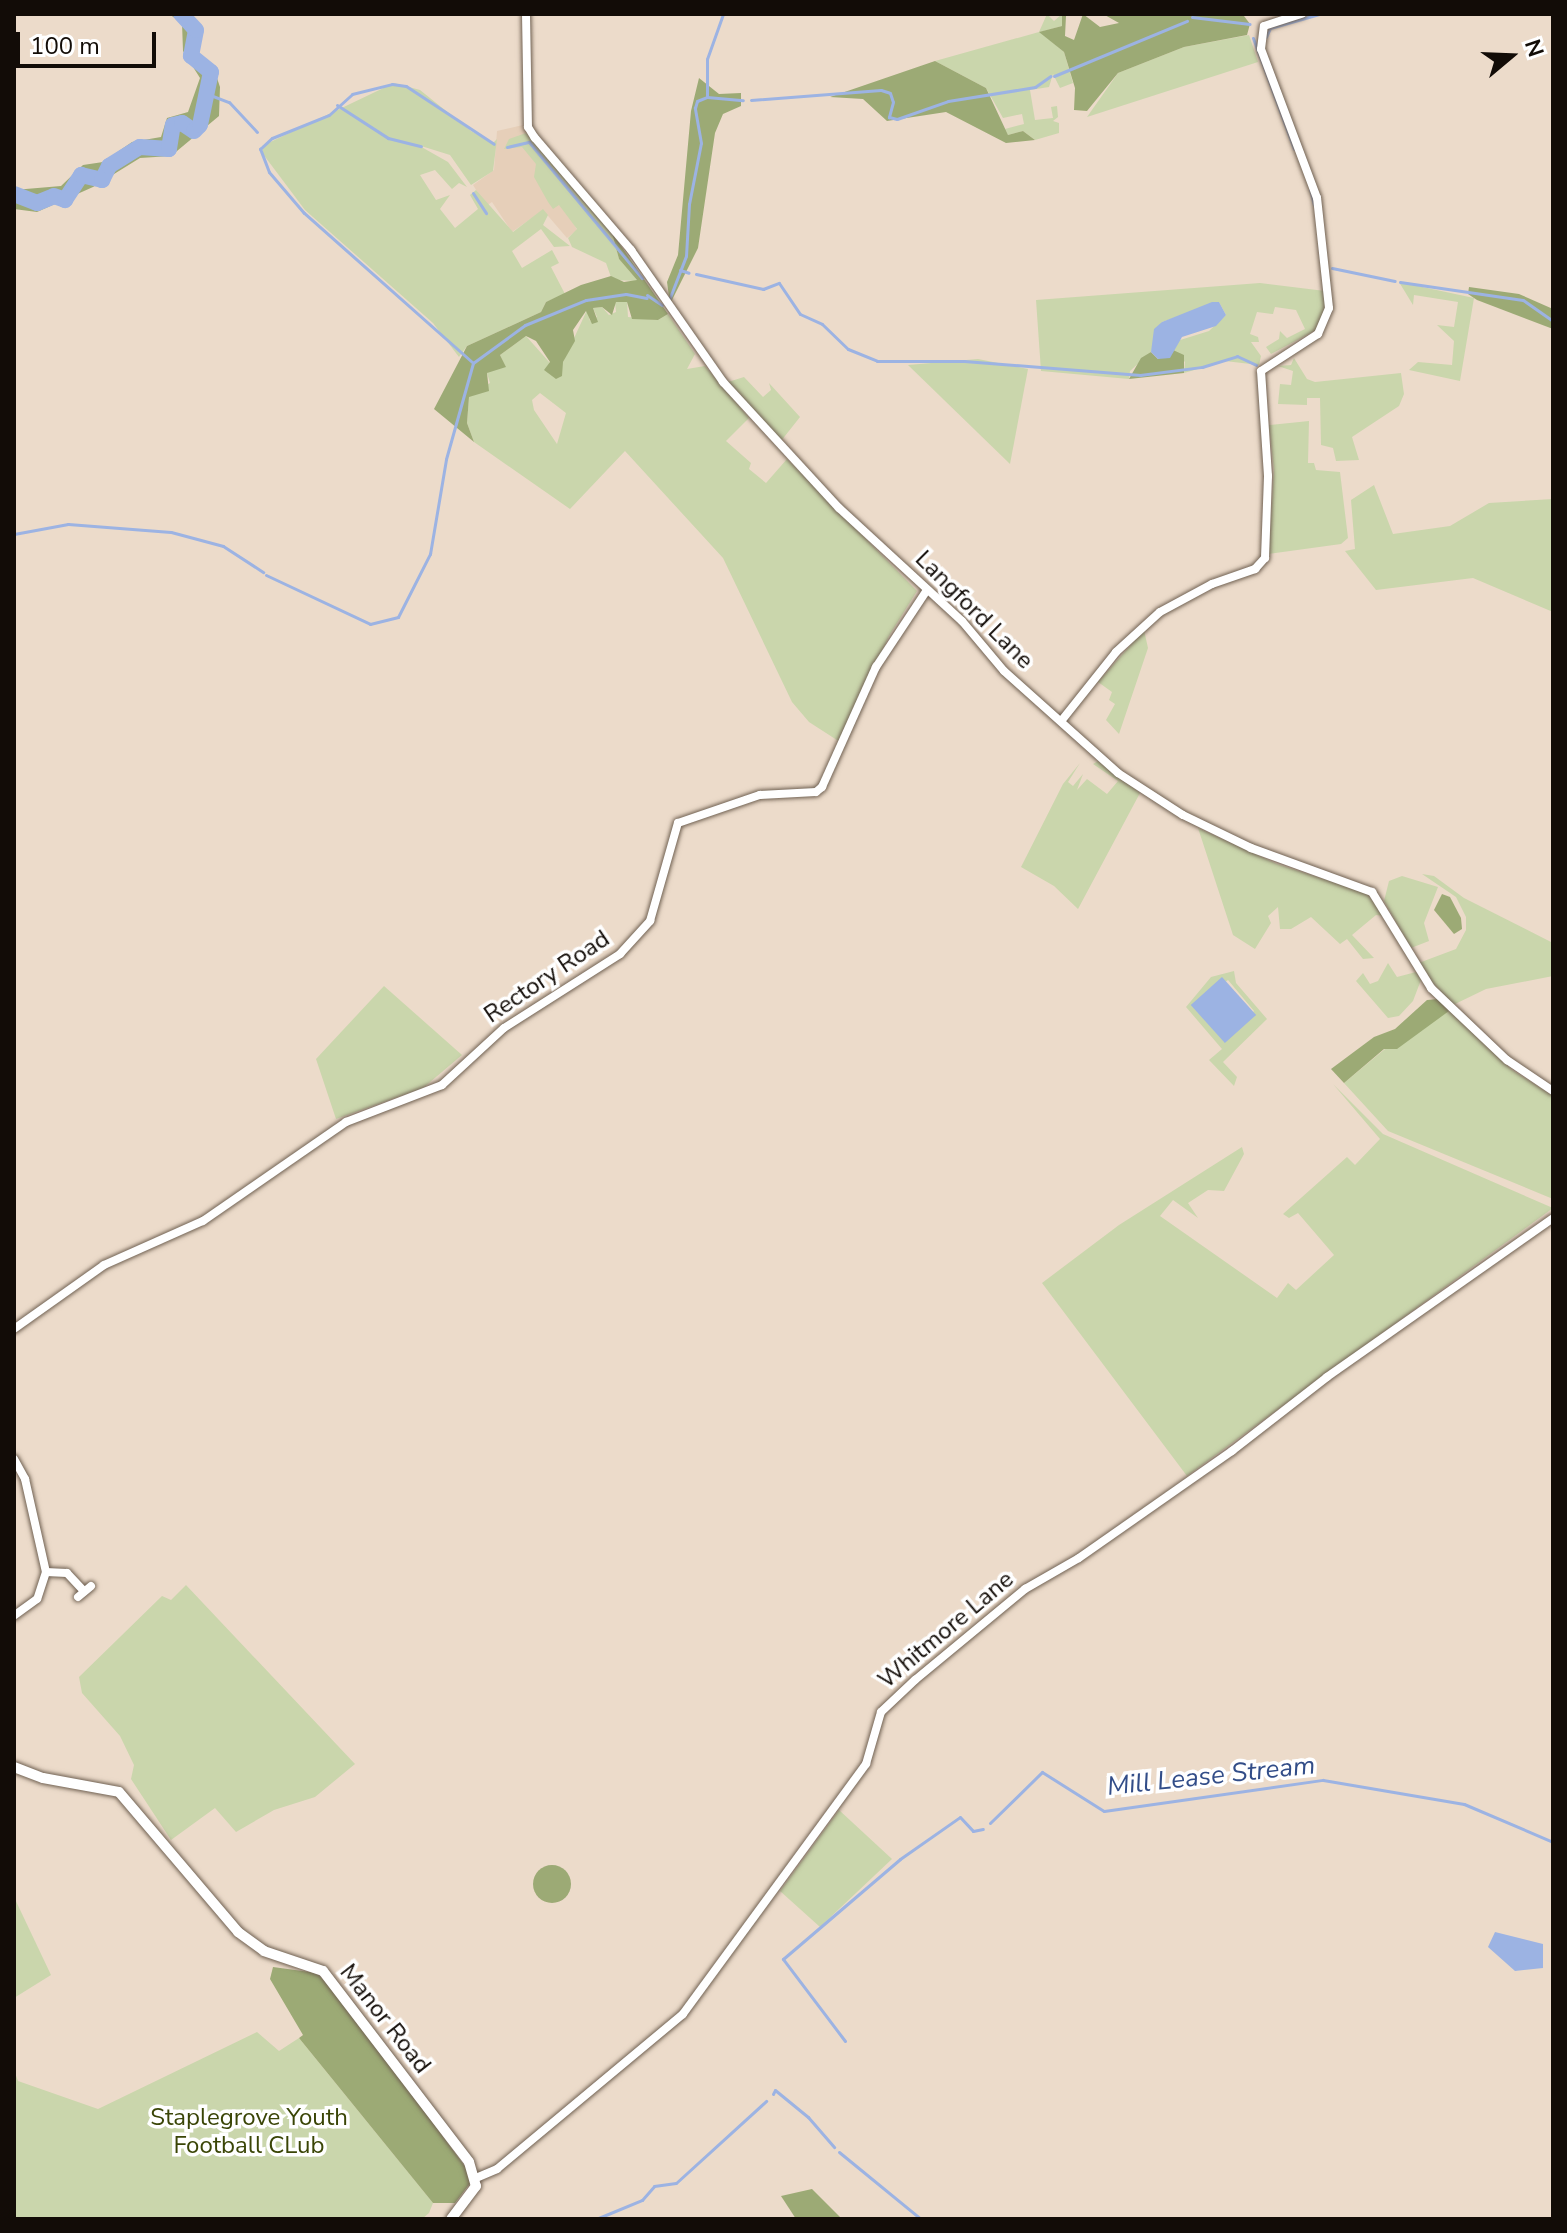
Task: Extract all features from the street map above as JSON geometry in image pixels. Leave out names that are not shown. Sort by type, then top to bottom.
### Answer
[{"type":"street","name":"Langford Lane","points":[[526,14],[528,127],[631,250],[747,410],[839,508],[927,590],[1004,671],[1062,720],[1096,756],[1183,815],[1276,859],[1372,892],[1431,988],[1507,1060],[1553,1091]]},
{"type":"street","points":[[1062,720],[1116,652],[1160,612],[1263,561],[1268,476],[1261,371],[1318,334],[1329,308],[1317,198],[1261,49],[1264,26],[1302,14]]},
{"type":"street","name":"Rectory Road","points":[[14,1329],[104,1265],[203,1221],[346,1122],[442,1085],[504,1028],[620,954],[650,921],[678,823],[760,795],[816,792],[822,787],[883,654],[927,590]]},
{"type":"street","name":"Whitmore Lane","points":[[476,2178],[497,2169],[683,2014],[866,1764],[881,1712],[915,1680],[1016,1595],[1232,1451],[1327,1377],[1553,1218]]},
{"type":"street","points":[[14,1459],[25,1479],[46,1572],[37,1599],[14,1616]]},
{"type":"street","points":[[46,1572],[67,1573],[84,1591]]},
{"type":"street","name":"Manor Road","points":[[14,1767],[43,1778],[119,1792],[238,1932],[264,1951],[319,1968],[380,2039],[476,2178]]},
{"type":"street","points":[[453,2216],[471,2195],[476,2178]]},
{"type":"shaded area","points":[[523,125],[577,230],[567,238],[543,210],[512,232],[492,202],[486,206],[473,185],[494,170],[497,131]]},
{"type":"green space","points":[[169,14],[188,14],[198,23],[196,51],[213,66],[220,87],[219,116],[171,156],[140,158],[93,187],[37,212],[14,209],[14,190],[61,186],[83,165],[103,162],[132,142],[161,137],[167,118],[188,112],[200,78],[183,51],[182,23]]},
{"type":"green space","points":[[1047,14],[1054,21],[1062,14],[1062,26],[1040,32],[1064,52],[1073,83],[1060,88],[1053,74],[1049,87],[1030,90],[1035,120],[1053,118],[1051,107],[1057,106],[1058,117],[1053,121],[1059,123],[1059,133],[1035,140],[1023,131],[1008,135],[1005,129],[1024,124],[1022,114],[1003,118],[986,88],[935,61],[1039,32]]},
{"type":"green space","points":[[1062,14],[1066,16],[1065,36],[1074,40],[1083,14],[1100,27],[1119,23],[1103,14],[1224,14],[1244,16],[1250,24],[1247,35],[1184,47],[1118,73],[1087,111],[1074,110],[1075,88],[1064,52],[1039,32],[1062,26]]},
{"type":"green space","points":[[1249,35],[1258,62],[1087,117],[1118,73],[1184,47]]},
{"type":"green space","points":[[935,61],[986,88],[1008,135],[1023,131],[1035,140],[1006,143],[946,112],[887,121],[863,99],[830,97]]},
{"type":"green space","points":[[699,78],[719,94],[741,93],[741,106],[723,114],[715,133],[698,248],[670,304],[667,282],[678,255],[691,111]]},
{"type":"green space","points":[[394,83],[420,90],[471,131],[493,143],[497,139],[493,171],[471,185],[450,155],[418,145],[448,162],[467,187],[459,183],[452,189],[435,170],[420,175],[436,200],[450,195],[440,209],[455,228],[478,209],[470,195],[476,190],[513,232],[543,209],[548,215],[543,225],[570,246],[554,247],[541,229],[512,251],[522,268],[552,250],[559,263],[551,267],[565,294],[546,302],[541,312],[467,346],[459,357],[433,323],[305,210],[263,154],[262,146]]},
{"type":"green space","points":[[526,133],[612,233],[619,259],[638,281],[612,280],[606,263],[572,247],[568,238],[577,229],[559,205],[553,209],[548,202],[534,177],[536,164],[522,147],[504,149],[509,139]]},
{"type":"green space","points":[[612,233],[668,314],[658,320],[632,319],[627,302],[616,302],[612,315],[602,307],[593,308],[598,322],[592,324],[586,311],[573,330],[575,341],[563,362],[562,376],[556,379],[544,370],[550,362],[536,341],[526,336],[500,355],[506,367],[487,373],[489,391],[469,397],[467,423],[474,442],[434,409],[467,346],[541,312],[546,302],[581,285],[611,276],[624,282],[637,280],[619,259]]},
{"type":"green space","points":[[1399,282],[1474,298],[1460,381],[1409,370],[1418,362],[1452,365],[1454,341],[1437,325],[1454,327],[1458,302],[1414,295],[1413,305]]},
{"type":"green space","points":[[1260,283],[1325,291],[1325,316],[1318,329],[1271,354],[1266,347],[1279,339],[1280,331],[1287,338],[1305,329],[1296,310],[1275,307],[1273,314],[1257,312],[1250,334],[1258,337],[1259,342],[1251,342],[1261,356],[1259,365],[1225,361],[1184,373],[1185,362],[1173,350],[1177,341],[1209,331],[1226,315],[1219,302],[1162,322],[1151,352],[1130,371],[1129,379],[1041,371],[1036,300]]},
{"type":"green space","points":[[1469,287],[1519,294],[1553,309],[1553,329],[1477,300],[1468,294]]},
{"type":"green space","points":[[627,301],[628,317],[658,320],[668,314],[695,354],[687,369],[705,366],[749,418],[726,441],[751,463],[749,469],[766,483],[787,459],[917,591],[889,636],[840,742],[809,722],[792,702],[723,558],[625,451],[570,509],[474,442],[467,423],[469,396],[490,383],[487,373],[505,366],[500,355],[526,336],[550,363],[563,362],[587,310],[590,321],[597,317],[593,308],[602,307],[609,315],[616,312],[615,302]],"holes":[[[540,393],[566,413],[557,444],[534,410],[532,400]]]},
{"type":"green space","points":[[1173,350],[1184,355],[1184,373],[1129,379],[1141,358],[1151,352],[1158,359]]},
{"type":"green space","points":[[1294,358],[1307,379],[1315,382],[1401,373],[1404,394],[1399,406],[1352,437],[1359,460],[1336,461],[1333,448],[1321,445],[1320,398],[1307,398],[1307,405],[1278,404],[1280,384],[1291,385],[1293,371],[1278,366],[1291,365]]},
{"type":"green space","points":[[978,359],[1028,369],[1010,464],[908,365]]},
{"type":"green space","points":[[744,377],[763,397],[771,390],[769,383],[800,417],[781,441],[728,382]]},
{"type":"green space","points":[[1309,421],[1308,463],[1314,463],[1316,470],[1340,472],[1348,538],[1341,544],[1269,554],[1274,470],[1269,425]]},
{"type":"green space","points":[[1374,485],[1393,534],[1450,526],[1489,503],[1553,499],[1553,612],[1473,578],[1376,590],[1345,551],[1355,549],[1351,500]]},
{"type":"green space","points":[[1144,630],[1148,648],[1119,734],[1106,720],[1115,704],[1109,700],[1112,692],[1098,682]]},
{"type":"green space","points":[[1098,761],[1140,793],[1078,909],[1054,886],[1021,867],[1063,784],[1080,763],[1068,782],[1073,786],[1083,774],[1077,790],[1087,779],[1107,794],[1118,781],[1093,764]]},
{"type":"green space","points":[[1198,828],[1277,864],[1366,893],[1385,916],[1376,915],[1352,935],[1374,958],[1363,959],[1347,939],[1340,944],[1311,917],[1291,929],[1280,929],[1278,907],[1268,916],[1271,923],[1255,949],[1233,935]]},
{"type":"green space","points":[[1422,874],[1434,876],[1464,898],[1553,943],[1553,976],[1486,989],[1453,1005],[1416,964],[1456,949],[1466,930],[1466,917],[1456,897]]},
{"type":"green space","points":[[1402,876],[1438,887],[1424,923],[1429,941],[1411,948],[1384,901],[1389,881]]},
{"type":"green space","points":[[1442,894],[1450,897],[1461,918],[1462,929],[1454,934],[1434,910]]},
{"type":"green space","points":[[1388,963],[1397,977],[1416,972],[1421,980],[1413,1001],[1399,1016],[1388,1018],[1356,981],[1363,973],[1370,984],[1378,981]]},
{"type":"green space","points":[[1234,971],[1236,983],[1267,1019],[1223,1062],[1237,1077],[1234,1086],[1209,1060],[1222,1049],[1186,1007],[1211,977]],"holes":[[[1228,980],[1254,1011],[1225,1041],[1193,1006]]]},
{"type":"green space","points":[[384,986],[462,1055],[423,1088],[336,1119],[316,1059]]},
{"type":"green space","points":[[1438,999],[1449,1011],[1397,1049],[1384,1049],[1344,1083],[1331,1069],[1374,1037],[1395,1029],[1427,1000]]},
{"type":"green space","points":[[1449,1011],[1512,1070],[1553,1096],[1553,1199],[1388,1131],[1344,1083],[1385,1049]]},
{"type":"green space","points":[[1333,1084],[1383,1134],[1553,1208],[1187,1476],[1042,1283],[1119,1225],[1242,1147],[1244,1154],[1224,1191],[1208,1190],[1188,1203],[1198,1218],[1173,1200],[1160,1216],[1277,1298],[1288,1283],[1296,1290],[1334,1255],[1298,1213],[1289,1218],[1283,1214],[1347,1157],[1355,1165],[1380,1139]]},
{"type":"green space","points":[[186,1585],[355,1764],[315,1797],[274,1810],[236,1832],[215,1808],[171,1840],[131,1779],[134,1765],[120,1736],[82,1693],[79,1677],[162,1596],[171,1600]]},
{"type":"green space","points":[[839,1810],[892,1859],[820,1927],[780,1891]]},
{"type":"green space","points":[[552,1865],[566,1870],[571,1884],[566,1898],[552,1903],[538,1898],[533,1884],[538,1870]]},
{"type":"green space","points":[[14,1897],[51,1975],[14,1998]]},
{"type":"green space","points":[[273,1967],[317,1973],[347,2006],[469,2172],[471,2182],[455,2203],[433,2203],[299,2038],[303,2035],[270,1979]]},
{"type":"green space","name":"Staplegrove Youth Football CLub","points":[[257,2032],[279,2051],[299,2038],[433,2203],[429,2213],[422,2219],[14,2219],[14,2070],[18,2081],[98,2109]]},
{"type":"green space","points":[[812,2189],[842,2219],[796,2219],[781,2196]]},
{"type":"water","points":[[1219,302],[1226,315],[1216,326],[1182,337],[1170,358],[1158,359],[1151,352],[1154,329],[1162,322]]},
{"type":"water","points":[[1222,977],[1256,1015],[1225,1043],[1191,1005]]},
{"type":"water","points":[[1495,1932],[1543,1944],[1543,1968],[1515,1971],[1488,1947]]},
{"type":"waterway","points":[[14,194],[37,203],[54,196],[65,200],[81,175],[102,180],[109,166],[140,147],[169,149],[173,125],[182,123],[194,131],[200,125],[211,72],[191,56],[196,30],[181,14]]},
{"type":"waterway","points":[[669,300],[686,256],[689,204],[701,143],[695,108],[697,101],[707,97],[707,59],[723,14]]},
{"type":"waterway","points":[[1266,37],[1270,28],[1319,14]]},
{"type":"waterway","points":[[1192,17],[1250,24]]},
{"type":"waterway","points":[[1054,76],[1187,21]]},
{"type":"waterway","points":[[1253,38],[1294,149]]},
{"type":"waterway","points":[[751,100],[881,90],[890,93],[893,102],[889,117],[897,119],[948,101],[1035,87],[1051,76]]},
{"type":"waterway","points":[[472,362],[304,213],[269,172],[260,149],[272,138],[329,115],[352,94],[392,84],[406,86],[494,144]]},
{"type":"waterway","points":[[205,93],[229,102],[257,132]]},
{"type":"waterway","points":[[707,97],[743,100]]},
{"type":"waterway","points":[[337,105],[388,138],[421,146]]},
{"type":"waterway","points":[[507,147],[529,142],[642,278]]},
{"type":"waterway","points":[[1310,189],[1314,205]]},
{"type":"waterway","points":[[473,193],[486,213]]},
{"type":"waterway","points":[[1332,268],[1395,281]]},
{"type":"waterway","points":[[680,270],[689,273]]},
{"type":"waterway","points":[[696,274],[763,289],[779,283],[800,314],[822,324],[848,349],[877,361],[964,361],[1140,375],[1202,367],[1237,356],[1256,365]]},
{"type":"waterway","points":[[1400,282],[1523,300],[1553,321]]},
{"type":"waterway","points":[[266,575],[370,624],[398,617],[430,554],[446,459],[473,363],[525,325],[586,300],[626,294],[647,298]]},
{"type":"waterway","points":[[647,295],[662,305]]},
{"type":"waterway","points":[[14,534],[68,524],[171,532],[223,546],[263,572]]},
{"type":"waterway","name":"Mill Lease Stream","points":[[990,1823],[1042,1772],[1104,1811],[1323,1780],[1464,1804],[1553,1842]]},
{"type":"waterway","name":"Mill Lease Stream","points":[[845,2041],[783,1959],[900,1859],[960,1817],[973,1831],[983,1829]]},
{"type":"waterway","points":[[773,2094],[775,2090],[808,2117],[834,2147]]},
{"type":"waterway","name":"Mill Lease Stream","points":[[596,2219],[642,2200],[654,2186],[676,2183],[766,2101]]},
{"type":"waterway","points":[[839,2152],[921,2219]]}]
